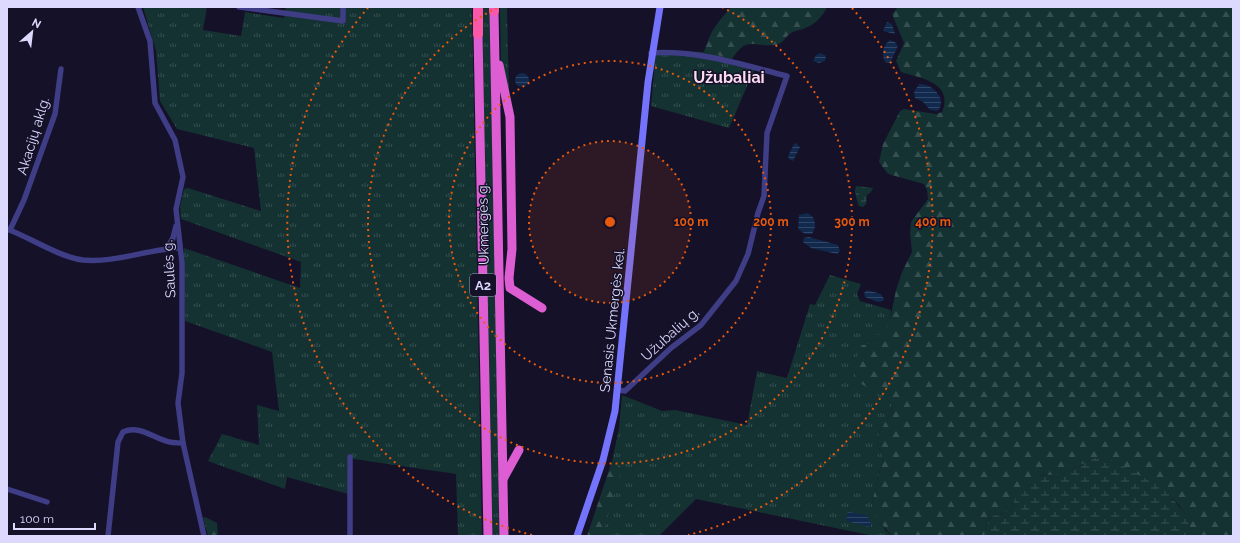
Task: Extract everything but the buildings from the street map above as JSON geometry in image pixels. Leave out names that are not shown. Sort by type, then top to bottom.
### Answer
[{"type":"highway","name":"Ukmergės g.","points":[[478,7],[488,536]]},
{"type":"highway","name":"Ukmergės g.","points":[[494,9],[504,536]]},
{"type":"highway","points":[[494,31],[499,44],[499,69],[506,92],[510,117],[512,249],[509,282],[510,288],[542,308]]},
{"type":"highway","points":[[502,480],[519,450]]},
{"type":"main road","name":"Senasis Ukmergės kel.","points":[[577,536],[609,441],[618,390],[651,53],[660,7]]},
{"type":"street","name":"Saulės g.","points":[[138,7],[150,42],[155,103],[175,140],[183,177],[176,209],[182,263],[182,373],[178,403],[183,443],[204,536]]},
{"type":"street","points":[[239,7],[343,21],[343,7]]},
{"type":"street","name":"Užubalių g.","points":[[618,390],[625,391],[671,348],[701,325],[734,285],[748,254],[758,213],[764,196],[767,133],[787,76],[718,58],[675,53],[651,53]]},
{"type":"street","name":"Akacijų aklg.","points":[[8,230],[24,200],[55,114],[61,69]]},
{"type":"street","points":[[167,248],[173,238],[177,222]]},
{"type":"street","points":[[8,230],[82,260],[105,260],[167,248],[180,248]]},
{"type":"street","points":[[108,536],[118,442],[123,432],[128,430],[145,431],[168,442],[183,443]]},
{"type":"street","points":[[350,457],[350,536]]},
{"type":"street","points":[[7,489],[47,502]]},
{"type":"green space","points":[[143,7],[207,7],[203,30],[241,36],[245,12],[284,18],[286,7],[472,7],[482,536],[458,536],[456,474],[347,458],[348,494],[287,477],[285,489],[208,461],[222,434],[259,445],[257,405],[279,411],[272,352],[185,321],[184,248],[300,288],[301,262],[181,219],[180,207],[184,189],[188,188],[261,211],[254,148],[177,129],[160,101],[156,51]]},
{"type":"green space","points":[[482,7],[490,7],[500,536],[493,536],[488,402]]},
{"type":"green space","points":[[500,7],[507,7],[509,94],[501,62]]},
{"type":"green space","points":[[731,7],[827,7],[823,15],[814,23],[792,32],[782,42],[777,44],[746,45],[737,52],[732,59],[704,52],[714,28]]},
{"type":"green space","points":[[898,7],[1233,7],[1233,536],[1193,536],[1186,516],[1179,505],[1158,486],[1120,467],[1095,458],[1061,474],[1038,476],[1015,498],[1011,511],[992,516],[986,526],[984,536],[892,536],[878,520],[872,502],[883,458],[877,442],[880,431],[892,411],[891,404],[887,399],[858,382],[855,373],[858,350],[862,345],[869,344],[889,325],[896,290],[902,272],[912,252],[910,233],[911,222],[928,199],[927,190],[924,184],[888,174],[879,162],[883,144],[900,111],[904,109],[936,114],[942,112],[945,102],[940,88],[934,83],[901,72],[896,61],[904,43],[892,14]]},
{"type":"green space","points":[[656,50],[704,52],[732,59],[730,64],[754,70],[729,128],[651,106]]},
{"type":"green space","points":[[856,186],[873,188],[867,195],[866,204],[863,207],[859,206],[858,204],[855,188]]},
{"type":"green space","points":[[830,275],[861,284],[857,294],[860,301],[891,310],[890,325],[869,344],[862,345],[887,399],[891,404],[892,411],[880,431],[877,442],[883,458],[872,502],[885,530],[892,536],[874,536],[696,499],[659,536],[602,536],[617,463],[612,461],[619,428],[622,395],[662,411],[675,410],[747,425],[757,371],[787,378],[810,304],[815,305]]},
{"type":"green space","points":[[1095,458],[1111,460],[1165,489],[1186,515],[1193,536],[984,536],[986,526],[992,516],[1011,511],[1015,498],[1023,485],[1038,476],[1061,474]]},
{"type":"green space","points":[[612,461],[620,466],[620,474],[602,536],[587,536]]},
{"type":"green space","points":[[205,517],[217,523],[218,536],[208,536],[203,518]]},
{"type":"water","points":[[887,22],[892,24],[895,34],[883,31]]},
{"type":"water","points":[[890,40],[895,42],[898,46],[890,63],[885,62],[883,53],[884,47]]},
{"type":"water","points":[[821,53],[826,56],[825,61],[819,63],[813,61],[816,55]]},
{"type":"water","points":[[522,73],[527,75],[529,80],[527,85],[522,87],[517,85],[515,80],[517,75]]},
{"type":"water","points":[[919,84],[929,86],[940,97],[941,106],[938,111],[930,110],[923,102],[915,98],[914,92]]},
{"type":"water","points":[[796,143],[800,147],[793,161],[789,159],[788,156]]},
{"type":"water","points":[[807,213],[810,214],[815,222],[815,228],[812,234],[805,234],[798,229],[799,215]]},
{"type":"water","points":[[809,237],[838,245],[840,251],[837,254],[811,248],[803,242],[804,238]]},
{"type":"water","points":[[867,290],[881,294],[884,299],[883,301],[878,302],[865,297],[864,293]]},
{"type":"water","points":[[848,512],[867,515],[871,527],[846,521]]},
{"type":"district","name":"Užubaliai","points":[[729,77]]}]
